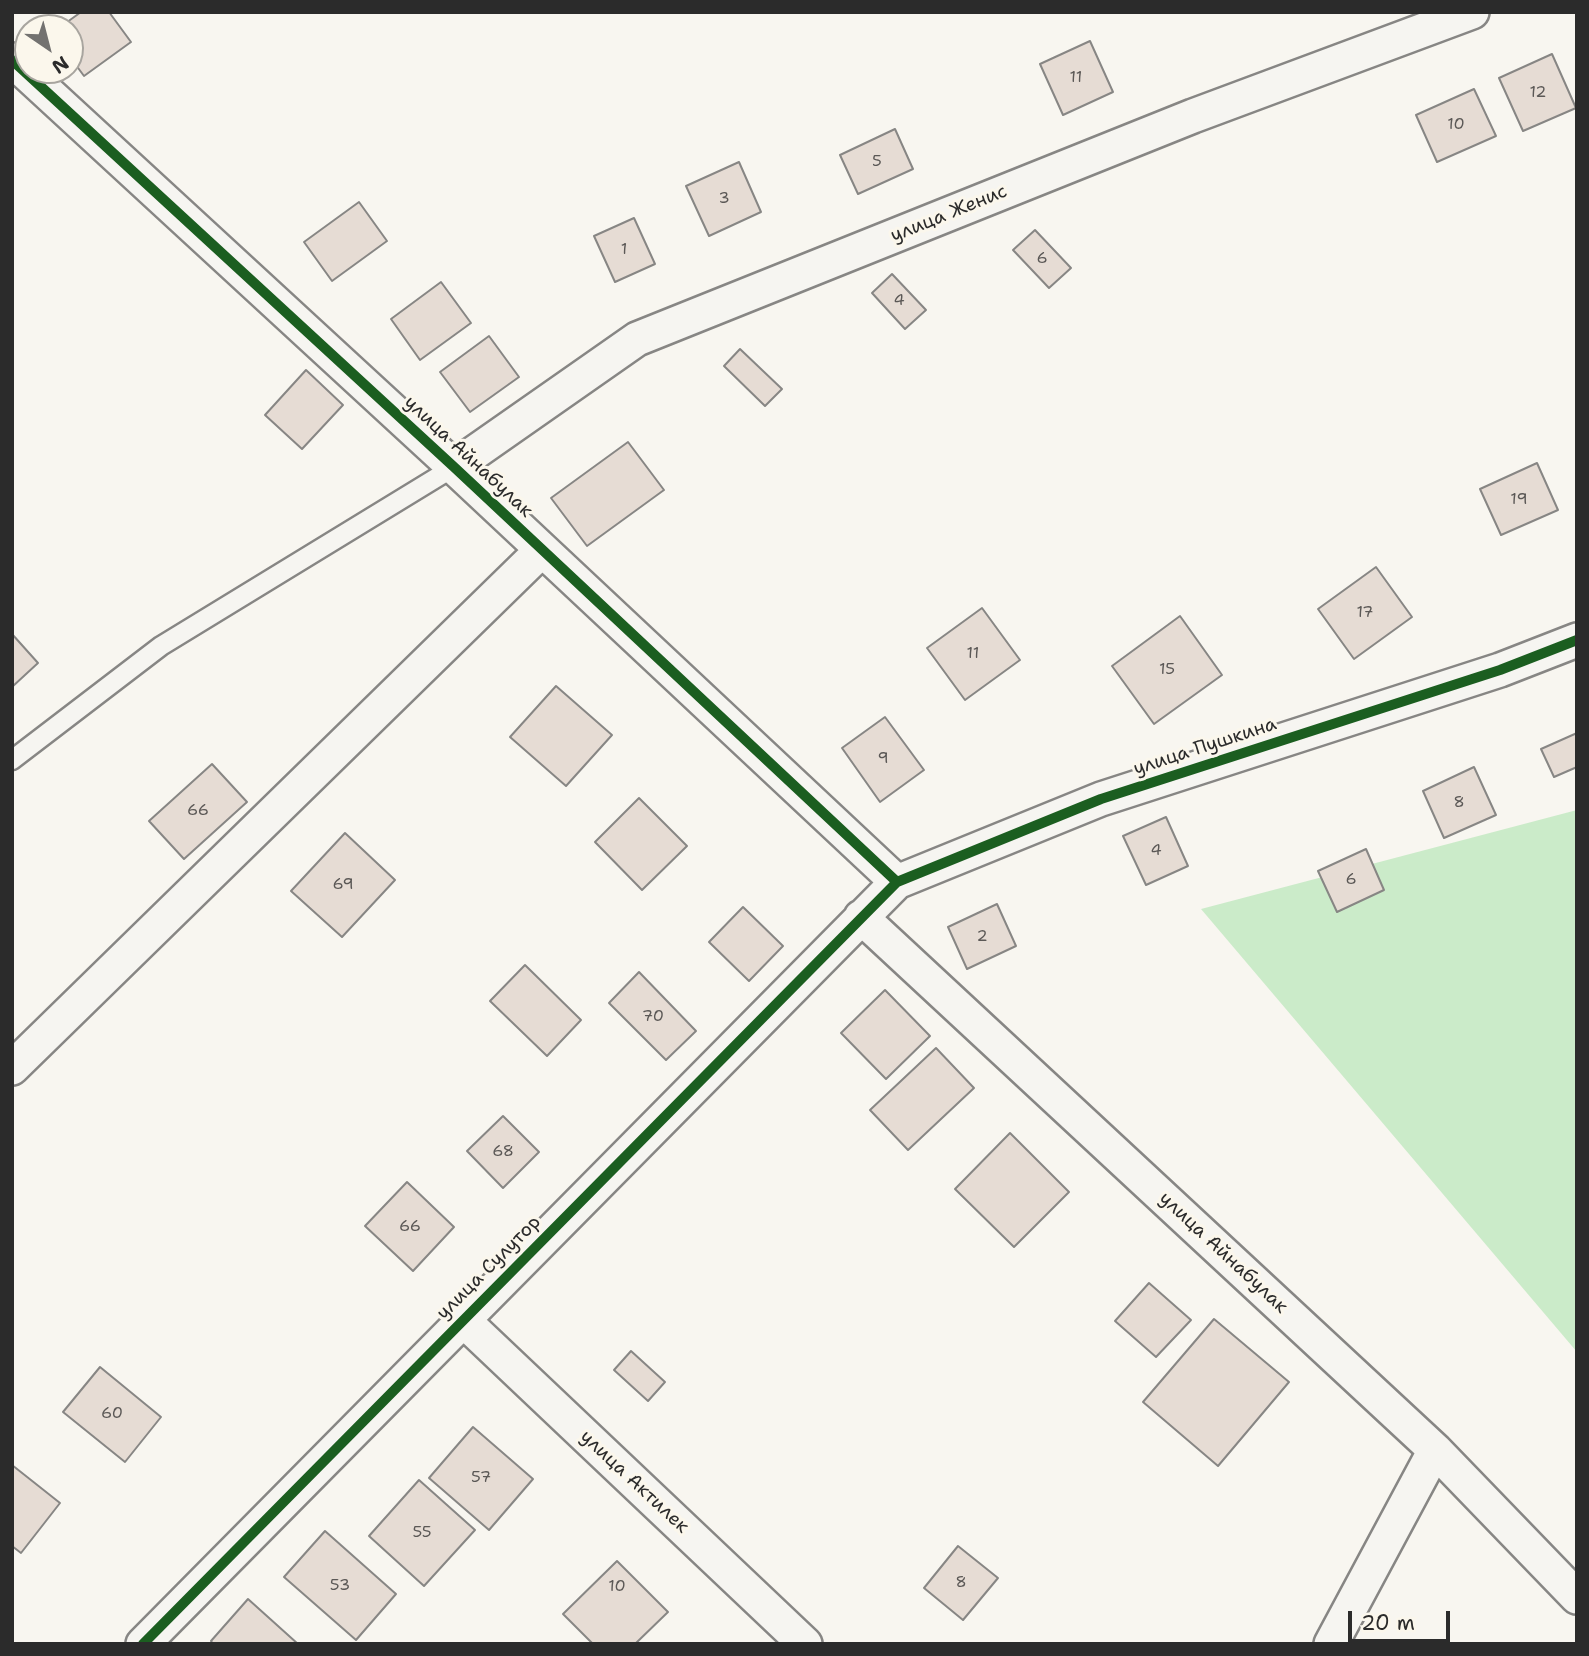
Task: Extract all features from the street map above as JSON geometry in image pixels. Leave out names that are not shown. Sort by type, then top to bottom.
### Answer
[{"type":"street","name":"улица Женис","points":[[454,467],[637,339],[1193,116],[1472,12]]},
{"type":"street","name":"улица Айнабулак","points":[[12,60],[454,467],[897,883]]},
{"type":"street","points":[[12,1068],[542,550]]},
{"type":"street","name":"улица Пушкина","points":[[860,917],[897,883],[1101,799],[1500,670],[1577,640]]},
{"type":"street","name":"улица Айнабулак","points":[[860,917],[1435,1450],[1577,1597]]},
{"type":"street","name":"улица Сулутор","points":[[143,1644],[860,917]]},
{"type":"street","name":"улица Актилек","points":[[463,1320],[805,1644]]},
{"type":"street","points":[[1331,1644],[1435,1450]]},
{"type":"lane","points":[[12,760],[161,646],[454,467]]},
{"type":"green space","points":[[1577,810],[1577,1352],[1201,909]]},
{"type":"building","points":[[109,12],[131,42],[84,76],[84,14],[78,14]]},
{"type":"building","points":[[1090,41],[1113,92],[1063,115],[1040,64]]},
{"type":"building","points":[[1552,54],[1576,108],[1523,131],[1499,78]]},
{"type":"building","points":[[1474,89],[1496,136],[1437,162],[1416,115]]},
{"type":"building","points":[[895,129],[913,169],[858,194],[840,155]]},
{"type":"building","points":[[739,162],[761,212],[709,236],[686,186]]},
{"type":"building","points":[[359,202],[387,241],[332,281],[304,242]]},
{"type":"building","points":[[634,218],[655,264],[615,282],[594,236]]},
{"type":"building","points":[[1035,230],[1071,268],[1049,288],[1013,250]]},
{"type":"building","points":[[892,274],[926,310],[905,329],[872,293]]},
{"type":"building","points":[[441,282],[471,323],[420,360],[391,319]]},
{"type":"building","points":[[489,336],[519,377],[470,412],[440,372]]},
{"type":"building","points":[[740,349],[782,389],[765,406],[724,366]]},
{"type":"building","points":[[306,370],[343,405],[302,449],[265,415]]},
{"type":"building","points":[[628,442],[664,490],[587,546],[551,498]]},
{"type":"building","points":[[1537,463],[1558,510],[1501,535],[1480,489]]},
{"type":"building","points":[[1376,567],[1412,617],[1354,659],[1318,609]]},
{"type":"building","points":[[982,608],[1020,660],[965,700],[927,648]]},
{"type":"building","points":[[1180,616],[1222,675],[1154,724],[1112,666]]},
{"type":"building","points":[[12,634],[38,663],[12,687]]},
{"type":"building","points":[[556,686],[612,735],[566,786],[510,737]]},
{"type":"building","points":[[885,717],[924,770],[880,802],[842,748]]},
{"type":"building","points":[[1577,733],[1577,767],[1554,777],[1541,749]]},
{"type":"building","points":[[212,764],[247,802],[184,859],[149,821]]},
{"type":"building","points":[[1474,767],[1496,815],[1444,838],[1423,791]]},
{"type":"building","points":[[639,798],[687,846],[642,890],[595,842]]},
{"type":"building","points":[[1166,817],[1188,866],[1146,885],[1123,836]]},
{"type":"building","points":[[345,833],[395,880],[342,937],[291,891]]},
{"type":"building","points":[[1366,849],[1384,890],[1337,912],[1318,871]]},
{"type":"building","points":[[997,904],[1016,946],[967,969],[948,927]]},
{"type":"building","points":[[743,907],[783,946],[749,981],[709,942]]},
{"type":"building","points":[[525,965],[581,1020],[547,1056],[490,1001]]},
{"type":"building","points":[[639,972],[696,1031],[666,1060],[609,1003]]},
{"type":"building","points":[[885,990],[930,1036],[886,1079],[841,1033]]},
{"type":"building","points":[[936,1048],[974,1088],[908,1150],[870,1110]]},
{"type":"building","points":[[503,1116],[539,1152],[503,1188],[467,1151]]},
{"type":"building","points":[[1010,1133],[1069,1192],[1014,1247],[955,1189]]},
{"type":"building","points":[[407,1182],[454,1227],[413,1271],[365,1226]]},
{"type":"building","points":[[1149,1283],[1191,1320],[1156,1357],[1115,1321]]},
{"type":"building","points":[[1214,1319],[1289,1382],[1218,1466],[1143,1402]]},
{"type":"building","points":[[631,1351],[665,1382],[648,1401],[614,1370]]},
{"type":"building","points":[[100,1367],[161,1417],[125,1462],[63,1412]]},
{"type":"building","points":[[473,1427],[533,1479],[489,1530],[429,1478]]},
{"type":"building","points":[[12,1465],[60,1503],[21,1553],[12,1546]]},
{"type":"building","points":[[419,1480],[475,1530],[424,1586],[369,1536]]},
{"type":"building","points":[[325,1531],[396,1594],[356,1640],[284,1577]]},
{"type":"building","points":[[958,1546],[998,1578],[963,1620],[924,1588]]},
{"type":"building","points":[[617,1561],[668,1612],[635,1644],[593,1644],[563,1614]]},
{"type":"building","points":[[248,1599],[298,1644],[213,1644],[211,1641]]},
{"type":"cycle path","points":[[12,60],[454,467],[897,882]]},
{"type":"cycle path","points":[[143,1644],[897,882],[1101,799],[1500,670],[1577,640]]}]
